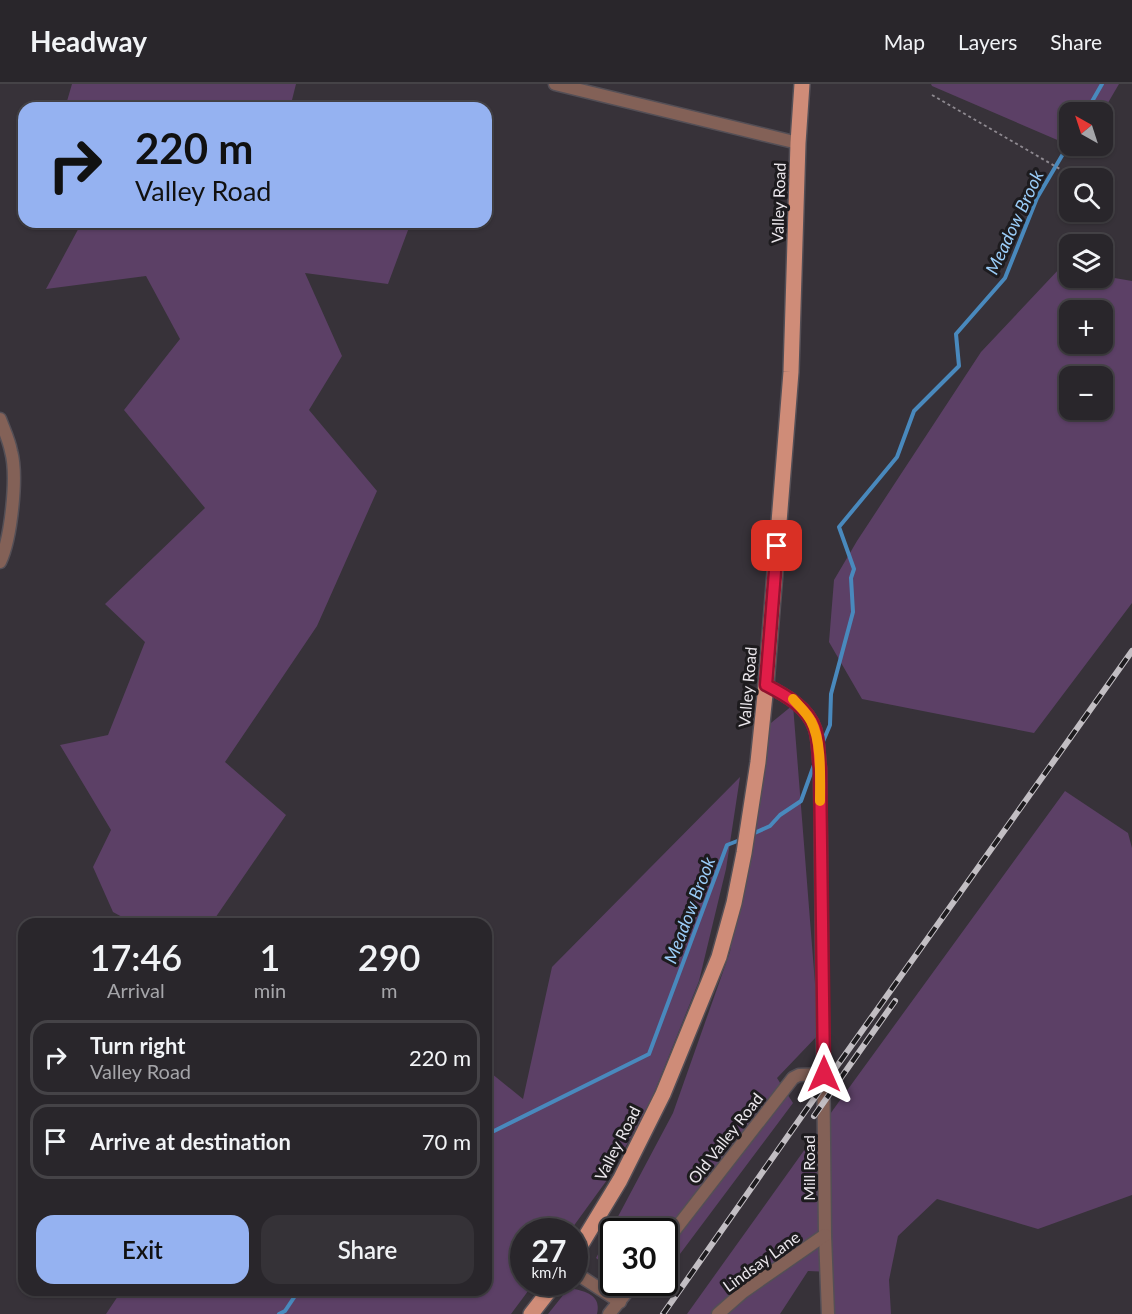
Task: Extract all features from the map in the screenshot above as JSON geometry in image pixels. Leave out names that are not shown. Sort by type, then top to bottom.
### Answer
[{"type":"main road","name":"Valley Road","points":[[588,1233],[620,1180],[663,1094],[719,957],[734,903],[744,853],[766,685],[791,372],[802,84]]},
{"type":"main road","points":[[531,1314],[545,1296]]},
{"type":"street","points":[[555,84],[798,143]]},
{"type":"street","points":[[0,419],[12,452],[13,494],[6,549],[0,562]]},
{"type":"street","name":"Mill Road","points":[[766,685],[792,699],[810,719],[815,730],[820,768],[825,1235],[828,1314]]},
{"type":"street","name":"Old Valley Road","points":[[678,1226],[793,1078],[799,1075],[824,1074]]},
{"type":"street","name":"Lindsay Lane","points":[[718,1314],[743,1292],[825,1235]]},
{"type":"street","points":[[588,1281],[620,1302]]},
{"type":"street","points":[[609,1314],[624,1296]]},
{"type":"path","points":[[932,95],[1059,169]]},
{"type":"shaded area","points":[[72,84],[296,84],[292,102],[67,102]]},
{"type":"shaded area","points":[[931,84],[1119,84],[1108,102],[1059,102],[1059,141]]},
{"type":"shaded area","points":[[79,228],[409,228],[388,284],[305,273],[342,356],[309,410],[377,491],[317,626],[225,762],[286,815],[215,918],[124,918],[113,912],[93,867],[111,830],[60,745],[108,735],[145,642],[105,604],[205,508],[124,410],[180,339],[146,276],[46,289]]},
{"type":"shaded area","points":[[1059,269],[1059,288],[1113,288],[1113,278],[1132,281],[1132,603],[1034,733],[862,699],[829,642],[834,580],[857,541],[981,352]]},
{"type":"shaded area","points":[[793,705],[819,1034],[777,1078],[793,1103],[678,1257],[678,1218],[617,1218],[673,1113],[730,952],[766,727]]},
{"type":"shaded area","points":[[740,777],[726,869],[699,981],[650,1103],[607,1180],[579,1218],[510,1218],[510,1296],[524,1296],[511,1314],[106,1314],[118,1296],[492,1296],[492,1074],[523,1099],[552,967]]},
{"type":"shaded area","points":[[1065,791],[1128,833],[1132,848],[1132,1195],[1038,1229],[937,1199],[898,1236],[889,1280],[891,1314],[834,1314],[832,1272],[808,1271],[780,1314],[687,1314],[843,1096]]},
{"type":"shaded area","points":[[588,1294],[593,1296],[598,1308],[597,1314],[548,1314],[562,1296],[588,1296]]},
{"type":"waterway","name":"Meadow Brook","points":[[1092,102],[1102,84]]},
{"type":"waterway","name":"Meadow Brook","points":[[822,744],[830,725],[831,694],[853,612],[851,578],[854,569],[839,527],[897,457],[914,411],[959,366],[956,334],[1005,278],[1037,198],[1062,156]]},
{"type":"waterway","name":"Meadow Brook","points":[[750,835],[770,826],[780,815],[801,801],[815,762]]},
{"type":"waterway","name":"Meadow Brook","points":[[492,1132],[649,1054],[727,845],[740,840]]},
{"type":"waterway","name":"Meadow Brook","points":[[279,1314],[285,1311],[295,1296]]},
{"type":"railway","points":[[663,1314],[1132,651]]},
{"type":"railway","points":[[814,1116],[895,1001]]},
{"type":"slow traffic","points":[[793,699],[810,719],[815,730],[820,768],[820,801]]},
{"type":"route","points":[[777,546],[766,685],[792,699],[810,719],[815,730],[820,768],[824,1074]]}]
